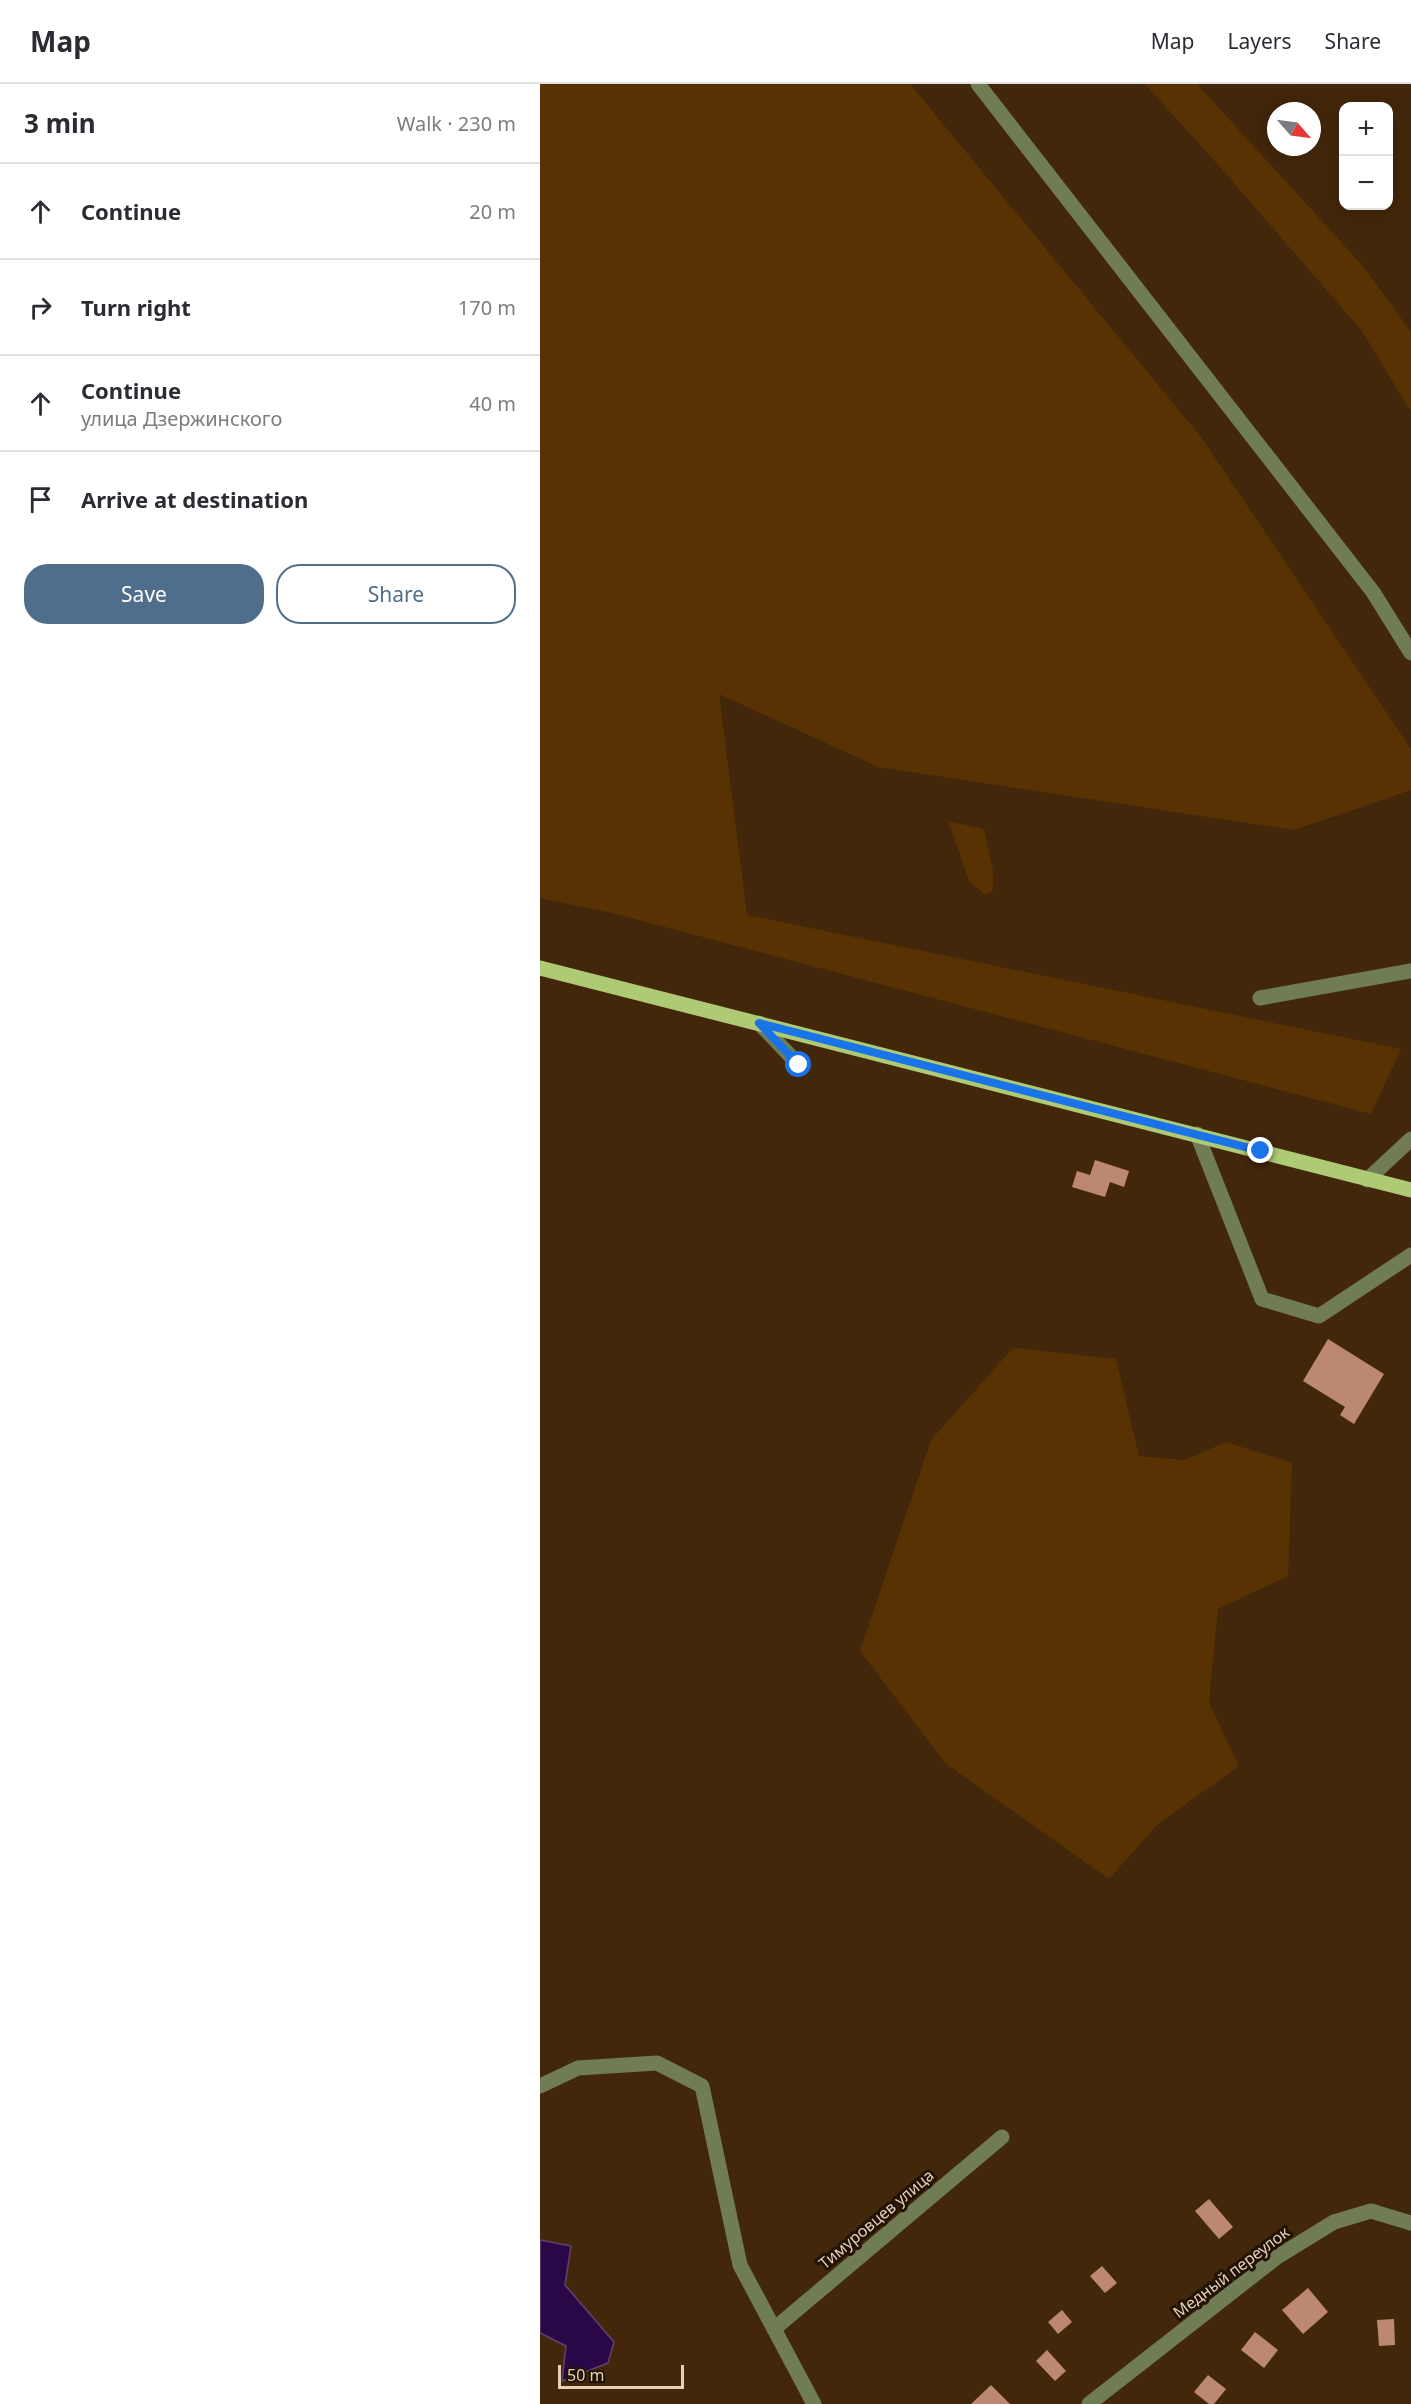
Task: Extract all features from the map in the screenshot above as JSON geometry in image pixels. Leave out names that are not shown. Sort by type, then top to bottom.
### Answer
[{"type":"main road","points":[[540,968],[1174,1128],[1411,1191]]},
{"type":"street","points":[[978,84],[1373,592],[1411,653]]},
{"type":"street","points":[[1260,998],[1411,971]]},
{"type":"street","points":[[759,1023],[799,1065]]},
{"type":"street","points":[[1197,1134],[1262,1299],[1319,1317],[1411,1255]]},
{"type":"street","points":[[1367,1180],[1411,1139]]},
{"type":"street","points":[[540,2086],[578,2068],[657,2063],[702,2086],[740,2265],[814,2404]]},
{"type":"street","name":"Тимуровцев улица","points":[[774,2329],[1002,2137]]},
{"type":"street","name":"Медный переулок","points":[[1089,2404],[1277,2257],[1334,2223],[1371,2211],[1411,2223]]},
{"type":"shaded area","points":[[540,84],[910,84],[1201,437],[1411,749],[1411,790],[1294,830],[878,767],[719,694],[747,915],[1401,1049],[1371,1114],[612,913],[540,898]]},
{"type":"shaded area","points":[[1145,84],[1197,84],[1362,265],[1411,332],[1411,412],[1362,331]]},
{"type":"shaded area","points":[[948,821],[984,829],[993,871],[993,890],[986,895],[970,883]]},
{"type":"shaded area","points":[[1013,1348],[1116,1359],[1139,1456],[1184,1460],[1226,1442],[1292,1463],[1288,1576],[1218,1609],[1209,1703],[1239,1766],[1158,1824],[1109,1879],[945,1763],[860,1651],[931,1440]]},
{"type":"shaded area","points":[[540,2240],[571,2246],[565,2285],[614,2342],[608,2363],[562,2381],[566,2346],[540,2333]]},
{"type":"building","points":[[1095,1160],[1129,1171],[1124,1187],[1110,1182],[1105,1197],[1072,1187],[1077,1171],[1090,1175]]},
{"type":"building","points":[[1328,1339],[1384,1374],[1354,1424],[1340,1415],[1345,1407],[1303,1381]]},
{"type":"building","points":[[1209,2199],[1233,2227],[1219,2239],[1195,2211]]},
{"type":"building","points":[[1102,2266],[1117,2283],[1105,2293],[1090,2276]]},
{"type":"building","points":[[1308,2288],[1328,2312],[1303,2334],[1282,2310]]},
{"type":"building","points":[[1062,2310],[1072,2322],[1058,2334],[1048,2322]]},
{"type":"building","points":[[1394,2319],[1395,2345],[1379,2346],[1377,2320]]},
{"type":"building","points":[[1255,2332],[1278,2350],[1264,2368],[1241,2350]]},
{"type":"building","points":[[1047,2350],[1066,2371],[1055,2381],[1036,2361]]},
{"type":"building","points":[[1208,2375],[1226,2389],[1214,2404],[1209,2404],[1194,2392]]},
{"type":"building","points":[[991,2385],[1010,2404],[971,2404]]},
{"type":"route","points":[[799,1065],[759,1023],[1261,1151]]}]
